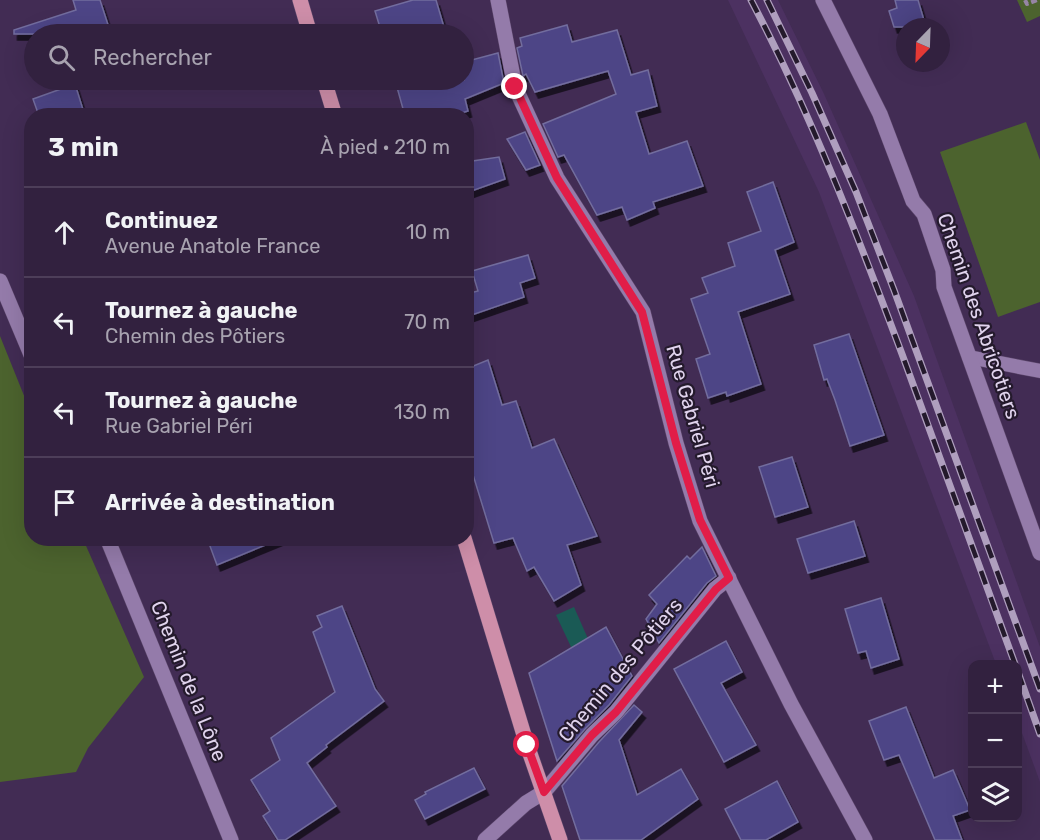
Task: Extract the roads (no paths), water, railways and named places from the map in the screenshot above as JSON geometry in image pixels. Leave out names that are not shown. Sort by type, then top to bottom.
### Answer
[{"type":"main road","points":[[300,0],[307,24]]},
{"type":"main road","points":[[327,90],[333,108]]},
{"type":"main road","points":[[466,546],[527,745],[560,840]]},
{"type":"street","name":"Rue Gabriel Péri","points":[[498,0],[515,87],[553,168],[642,312],[676,443],[697,509],[790,704],[865,840]]},
{"type":"street","name":"Chemin des Abricotiers","points":[[823,0],[880,114],[913,201],[924,214],[943,270],[944,287],[1040,553]]},
{"type":"street","points":[[0,281],[24,338]]},
{"type":"street","name":"Chemin de la Lône","points":[[110,546],[231,840]]},
{"type":"street","name":"Chemin des Pôtiers","points":[[544,792],[592,735],[616,712],[716,589],[729,578]]},
{"type":"street","points":[[485,840],[526,803],[544,792]]},
{"type":"lane","points":[[969,357],[1040,371]]},
{"type":"railway","points":[[751,0],[794,87],[850,219],[902,354],[1014,660]]},
{"type":"railway","points":[[767,0],[856,192],[1040,689]]},
{"type":"railway","points":[[1022,683],[1040,734]]}]
